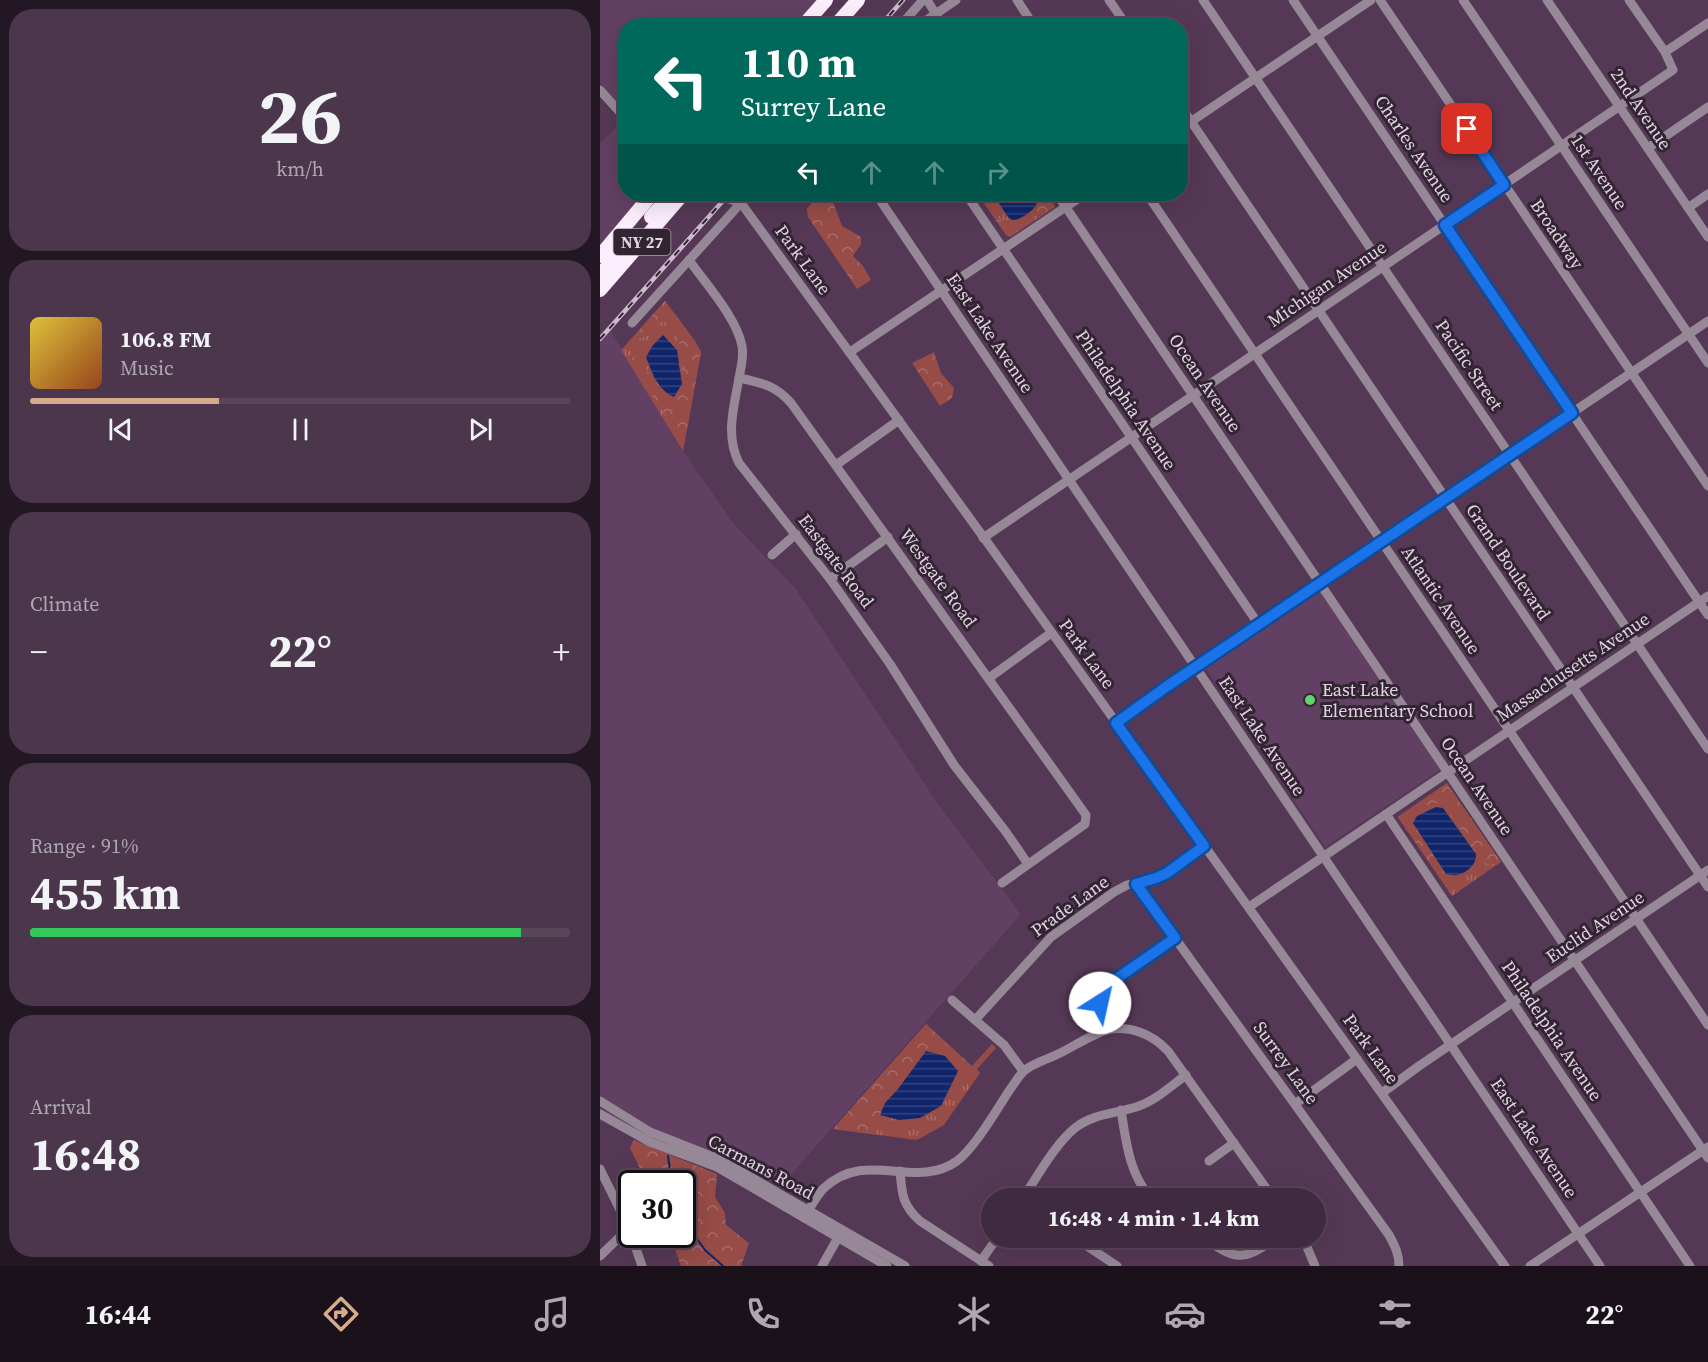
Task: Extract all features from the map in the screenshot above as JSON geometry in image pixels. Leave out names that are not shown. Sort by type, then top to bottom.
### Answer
[{"type":"highway","points":[[810,18],[826,0]]},
{"type":"highway","points":[[831,18],[846,0]]},
{"type":"highway","points":[[842,18],[858,0]]},
{"type":"highway","name":"NY 27","points":[[600,256],[646,201]]},
{"type":"highway","points":[[600,275],[663,201]]},
{"type":"highway","name":"NY 27","points":[[600,290],[677,201]]},
{"type":"street","points":[[908,18],[925,0],[938,18]]},
{"type":"street","points":[[929,18],[956,0]]},
{"type":"street","points":[[1017,0],[1029,18]]},
{"type":"street","points":[[1109,0],[1121,18]]},
{"type":"street","name":"Pacific Street","points":[[1203,0],[1708,749]]},
{"type":"street","name":"Charles Avenue","points":[[1293,0],[1708,615]]},
{"type":"street","points":[[1188,124],[1371,0]]},
{"type":"street","name":"Broadway","points":[[1380,0],[1708,486]]},
{"type":"street","name":"1st Avenue","points":[[1463,0],[1708,363]]},
{"type":"street","name":"2nd Avenue","points":[[1548,0],[1708,237]]},
{"type":"street","points":[[1629,0],[1665,52],[1708,23]]},
{"type":"street","name":"Michigan Avenue","points":[[983,538],[1673,70],[1665,52]]},
{"type":"street","points":[[600,92],[618,111]]},
{"type":"street","points":[[1648,148],[1708,107]]},
{"type":"street","name":"Grand Boulevard","points":[[1188,117],[1573,687],[1704,873],[1708,887]]},
{"type":"street","points":[[1688,208],[1708,194]]},
{"type":"street","points":[[632,323],[741,203],[735,201]]},
{"type":"street","name":"East Lake Avenue","points":[[881,201],[1600,1266]]},
{"type":"street","name":"Philadelphia Avenue","points":[[971,201],[1259,626]]},
{"type":"street","name":"Ocean Avenue","points":[[1062,201],[1706,1152]]},
{"type":"street","points":[[850,352],[1074,201]]},
{"type":"street","name":"Atlantic Avenue","points":[[1152,201],[1708,1024]]},
{"type":"street","name":"Park Lane","points":[[741,203],[1505,1266]]},
{"type":"street","name":"Eastgate Road","points":[[689,260],[731,318],[739,333],[742,355],[740,378],[730,426],[735,455],[747,474],[830,579],[890,664],[954,765],[1028,864]]},
{"type":"street","points":[[1116,723],[1708,321]]},
{"type":"street","name":"Westgate Road","points":[[740,378],[768,385],[783,393],[791,403],[1082,808],[1086,815],[1085,824],[1028,864]]},
{"type":"street","points":[[836,465],[899,420]]},
{"type":"street","points":[[772,555],[796,534]]},
{"type":"street","points":[[830,579],[888,537]]},
{"type":"street","name":"Massachusetts Avenue","points":[[1249,907],[1708,596]]},
{"type":"street","points":[[989,678],[1052,633]]},
{"type":"street","name":"Philadelphia Avenue","points":[[1386,814],[1690,1266]]},
{"type":"street","name":"Prade Lane","points":[[975,1020],[1051,937],[1114,892],[1127,885],[1167,873],[1204,846]]},
{"type":"street","points":[[1002,883],[1028,864]]},
{"type":"street","name":"Euclid Avenue","points":[[1382,1092],[1704,873]]},
{"type":"street","name":"Surrey Lane","points":[[1136,884],[1389,1236],[1395,1246],[1399,1266]]},
{"type":"street","points":[[1106,1030],[1099,1009],[1106,989],[1115,980],[1175,938]]},
{"type":"street","points":[[952,1000],[1004,1045],[1023,1071]]},
{"type":"street","points":[[806,1214],[822,1190],[845,1173],[870,1169],[912,1173],[933,1171],[950,1166],[959,1160],[971,1146],[1023,1071],[1106,1030],[1132,1029],[1152,1037],[1168,1051],[1267,1188]]},
{"type":"street","points":[[1295,1104],[1357,1059]]},
{"type":"street","points":[[1031,1188],[1061,1142],[1074,1129],[1096,1116],[1149,1102],[1186,1076]]},
{"type":"street","name":"Carmans Road","points":[[601,1108],[650,1142],[717,1167],[806,1214],[887,1266]]},
{"type":"street","points":[[1121,1110],[1129,1156],[1143,1188]]},
{"type":"street","points":[[1209,1161],[1234,1143]]},
{"type":"street","points":[[1530,1266],[1640,1192],[1706,1152]]},
{"type":"street","points":[[600,1169],[618,1206]]},
{"type":"street","points":[[900,1171],[902,1195],[910,1212],[920,1221],[985,1263],[992,1248]]},
{"type":"street","points":[[822,1266],[840,1234]]},
{"type":"street","name":"Carmans Road","points":[[840,1234],[905,1266]]},
{"type":"street","points":[[600,1256],[618,1239]]},
{"type":"street","points":[[636,1248],[642,1266]]},
{"type":"street","points":[[1090,1248],[1117,1266]]},
{"type":"street","points":[[1219,1248],[1227,1253],[1242,1256],[1262,1248]]},
{"type":"street","points":[[1307,1248],[1315,1266]]},
{"type":"shaded area","points":[[600,0],[820,0],[803,18],[618,18],[618,103],[600,83]]},
{"type":"shaded area","points":[[618,126],[618,201],[638,201],[600,244],[600,143]]},
{"type":"shaded area","points":[[998,201],[1037,201],[1036,206],[1028,214],[1015,220],[1008,217]]},
{"type":"shaded area","points":[[611,331],[683,451],[734,524],[795,588],[938,804],[1021,914],[773,1195],[609,1114],[600,1122],[600,343]]},
{"type":"shaded area","points":[[663,335],[677,350],[682,384],[674,397],[659,385],[646,357]]},
{"type":"shaded area","name":"East Lake Elementary School","points":[[1321,591],[1440,770],[1325,847],[1206,668]]},
{"type":"shaded area","points":[[1436,807],[1443,808],[1476,854],[1473,865],[1461,874],[1446,874],[1413,823],[1417,816]]},
{"type":"shaded area","points":[[926,1051],[945,1056],[958,1071],[941,1106],[920,1118],[899,1120],[880,1115],[885,1103]]},
{"type":"green space","points":[[813,201],[833,201],[842,226],[861,237],[861,244],[853,256],[863,266],[871,280],[857,289],[808,217],[807,209]]},
{"type":"green space","points":[[983,201],[1051,201],[1055,207],[1010,237],[1006,235]]},
{"type":"green space","points":[[983,201],[990,201],[1002,229]]},
{"type":"green space","points":[[1038,201],[1051,201],[1055,207],[1039,217],[1035,212]]},
{"type":"green space","points":[[665,301],[701,352],[683,451],[621,350]]},
{"type":"green space","points":[[665,301],[701,352],[687,430],[675,431],[629,359],[633,356],[639,360],[661,389],[676,392],[682,381],[684,367],[676,333],[666,322],[661,322],[646,336],[639,339],[634,336]]},
{"type":"green space","points":[[934,352],[941,373],[954,388],[952,398],[940,406],[912,363]]},
{"type":"green space","points":[[1447,783],[1501,862],[1452,896],[1398,817]]},
{"type":"green space","points":[[1443,786],[1448,786],[1501,862],[1490,865],[1484,862],[1443,805],[1435,803],[1427,806],[1411,817],[1411,823],[1445,873],[1450,886],[1448,888],[1399,819],[1400,815]]},
{"type":"green space","points":[[926,1024],[972,1066],[992,1044],[996,1048],[977,1069],[980,1073],[944,1125],[917,1140],[833,1129]]},
{"type":"green space","points":[[926,1024],[949,1045],[934,1042],[885,1103],[880,1115],[870,1117],[866,1122],[879,1135],[833,1129]]},
{"type":"green space","points":[[634,1140],[717,1174],[715,1197],[725,1213],[726,1225],[749,1243],[741,1266],[681,1266],[675,1248],[696,1248],[696,1170],[641,1170],[630,1148]]},
{"type":"waterway","points":[[668,1156],[670,1170]]},
{"type":"waterway","points":[[696,1237],[705,1250],[723,1266]]},
{"type":"railway","points":[[887,18],[903,0]]},
{"type":"railway","points":[[600,339],[723,201]]},
{"type":"place","name":"East Lake Elementary School","points":[[1310,700]]},
{"type":"route","points":[[1100,1003],[1109,984],[1175,938],[1136,884],[1167,873],[1204,846],[1116,723],[1572,413],[1445,225],[1504,185],[1467,129]]}]
